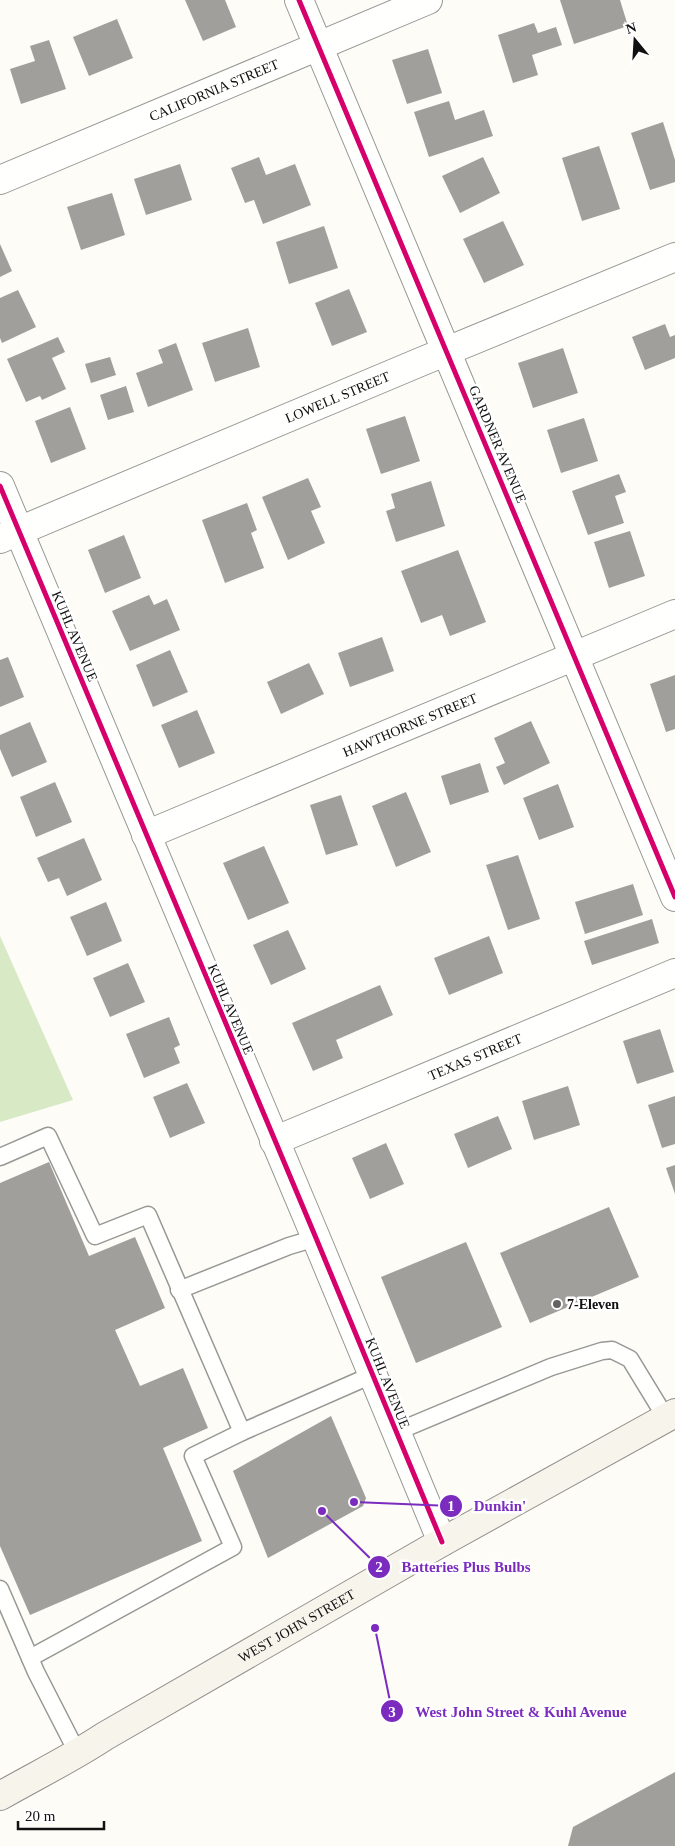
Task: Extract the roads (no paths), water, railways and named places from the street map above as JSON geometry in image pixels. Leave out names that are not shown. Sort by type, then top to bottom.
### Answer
[{"type":"main road","name":"WEST JOHN STREET","points":[[0,1796],[50,1767],[78,1754],[105,1736],[442,1542],[671,1415]]},
{"type":"street","name":"GARDNER AVENUE","points":[[299,0],[675,897]]},
{"type":"street","name":"CALIFORNIA STREET","points":[[0,180],[428,0]]},
{"type":"street","name":"LOWELL STREET","points":[[10,535],[446,351],[675,257]]},
{"type":"street","name":"KUHL AVENUE","points":[[0,486],[10,535],[146,835],[442,1542]]},
{"type":"street","name":"HAWTHORNE STREET","points":[[146,835],[675,614]]},
{"type":"street","name":"TEXAS STREET","points":[[274,1141],[675,973]]},
{"type":"lane","points":[[0,1157],[48,1136],[95,1236],[148,1215],[242,1432]]},
{"type":"lane","points":[[180,1290],[288,1246],[316,1238]]},
{"type":"lane","points":[[396,1432],[551,1367],[602,1351],[612,1350],[630,1359],[671,1415]]},
{"type":"lane","points":[[30,1658],[233,1547],[193,1456],[242,1432],[372,1375]]},
{"type":"lane","points":[[0,1589],[30,1658],[78,1754]]},
{"type":"place","name":"7-Eleven","points":[[557,1304]]},
{"type":"place","name":"Dunkin'","points":[[354,1502]]},
{"type":"place","name":"Batteries Plus Bulbs","points":[[322,1511]]},
{"type":"place","name":"West John Street & Kuhl Avenue","points":[[375,1628]]}]
